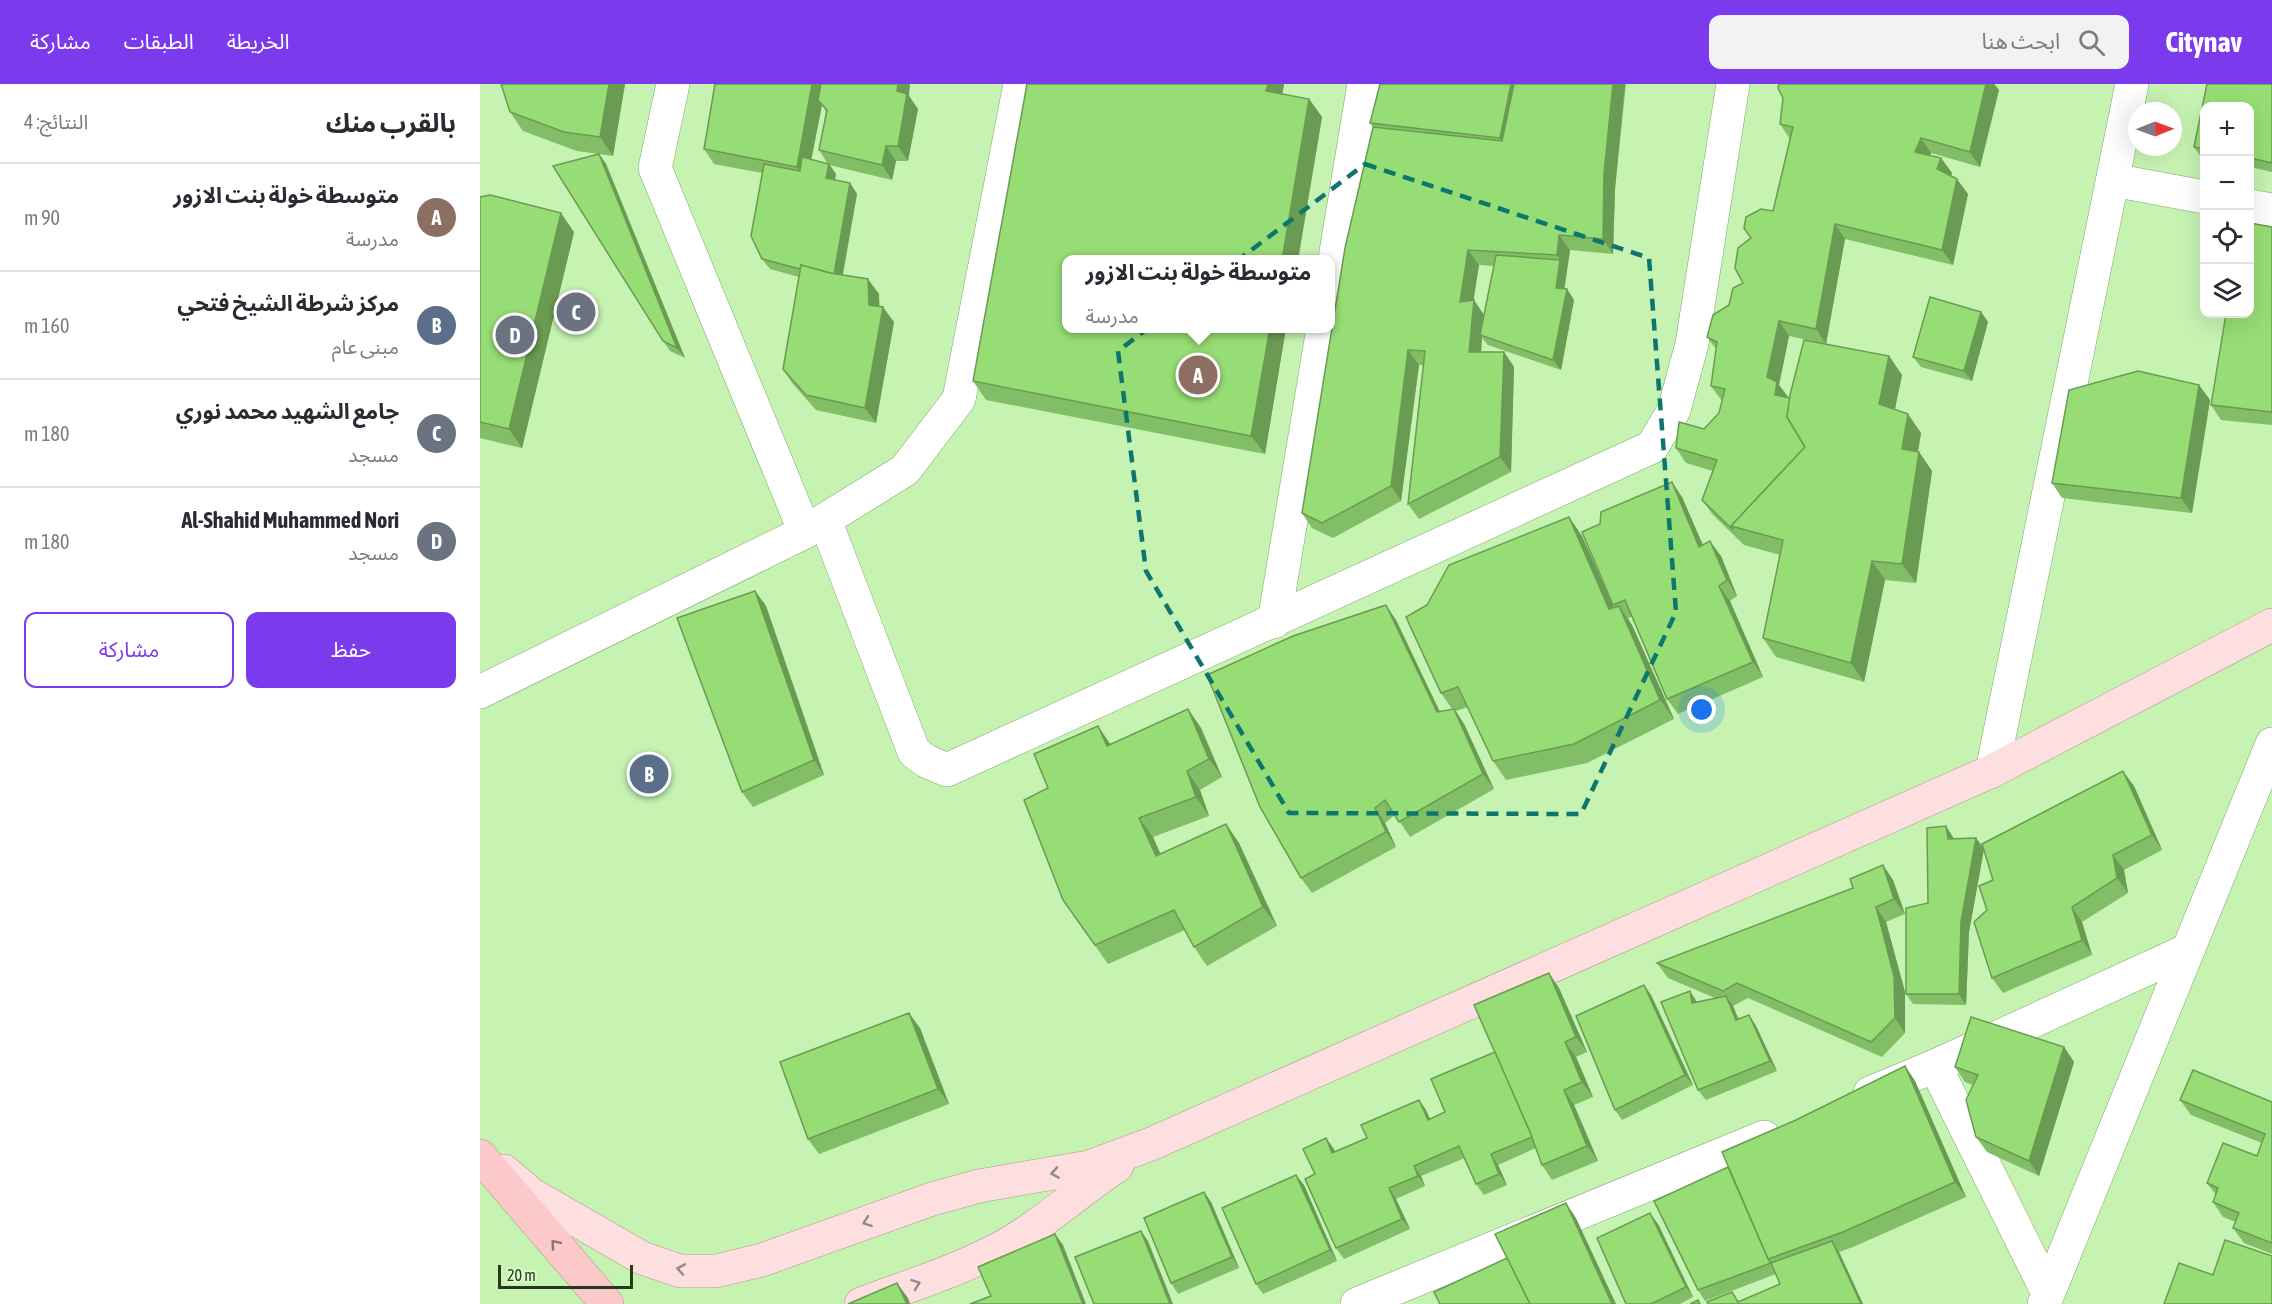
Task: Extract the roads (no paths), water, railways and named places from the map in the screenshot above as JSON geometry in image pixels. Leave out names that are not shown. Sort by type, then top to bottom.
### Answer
[{"type":"highway","points":[[480,1156],[607,1304]]},
{"type":"main road","points":[[480,1150],[531,1194],[642,1258],[680,1271],[716,1271],[762,1260],[932,1199],[978,1186],[1089,1167],[1151,1144],[1992,771],[2272,625]]},
{"type":"main road","points":[[861,1304],[949,1271],[997,1250],[1042,1222],[1088,1185],[1151,1144]]},
{"type":"street","points":[[673,84],[655,168],[914,752],[926,761],[947,770],[1652,447],[1674,410],[1692,344],[1733,84]]},
{"type":"street","points":[[480,692],[815,526],[905,470],[959,399],[1020,84]]},
{"type":"street","points":[[1335,258],[1364,84]]},
{"type":"street","points":[[1992,771],[2132,84]]},
{"type":"street","points":[[2112,180],[2200,196]]},
{"type":"street","points":[[2254,207],[2272,210]]},
{"type":"street","points":[[1274,622],[1322,333]]},
{"type":"street","points":[[2046,1298],[2272,744]]},
{"type":"street","points":[[1848,1102],[1935,1066],[2188,950]]},
{"type":"street","points":[[1935,1066],[2046,1298]]},
{"type":"street","points":[[1357,1304],[1793,1124]]},
{"type":"place","name":"جامع الشهيد محمد نوري","points":[[576,312]]},
{"type":"place","name":"Al-Shahid Muhammed Nori","points":[[515,335]]},
{"type":"place","name":"متوسطة خولة بنت الازور","points":[[1198,375]]},
{"type":"place","name":"مركز شرطة الشيخ فتحي","points":[[649,774]]}]
